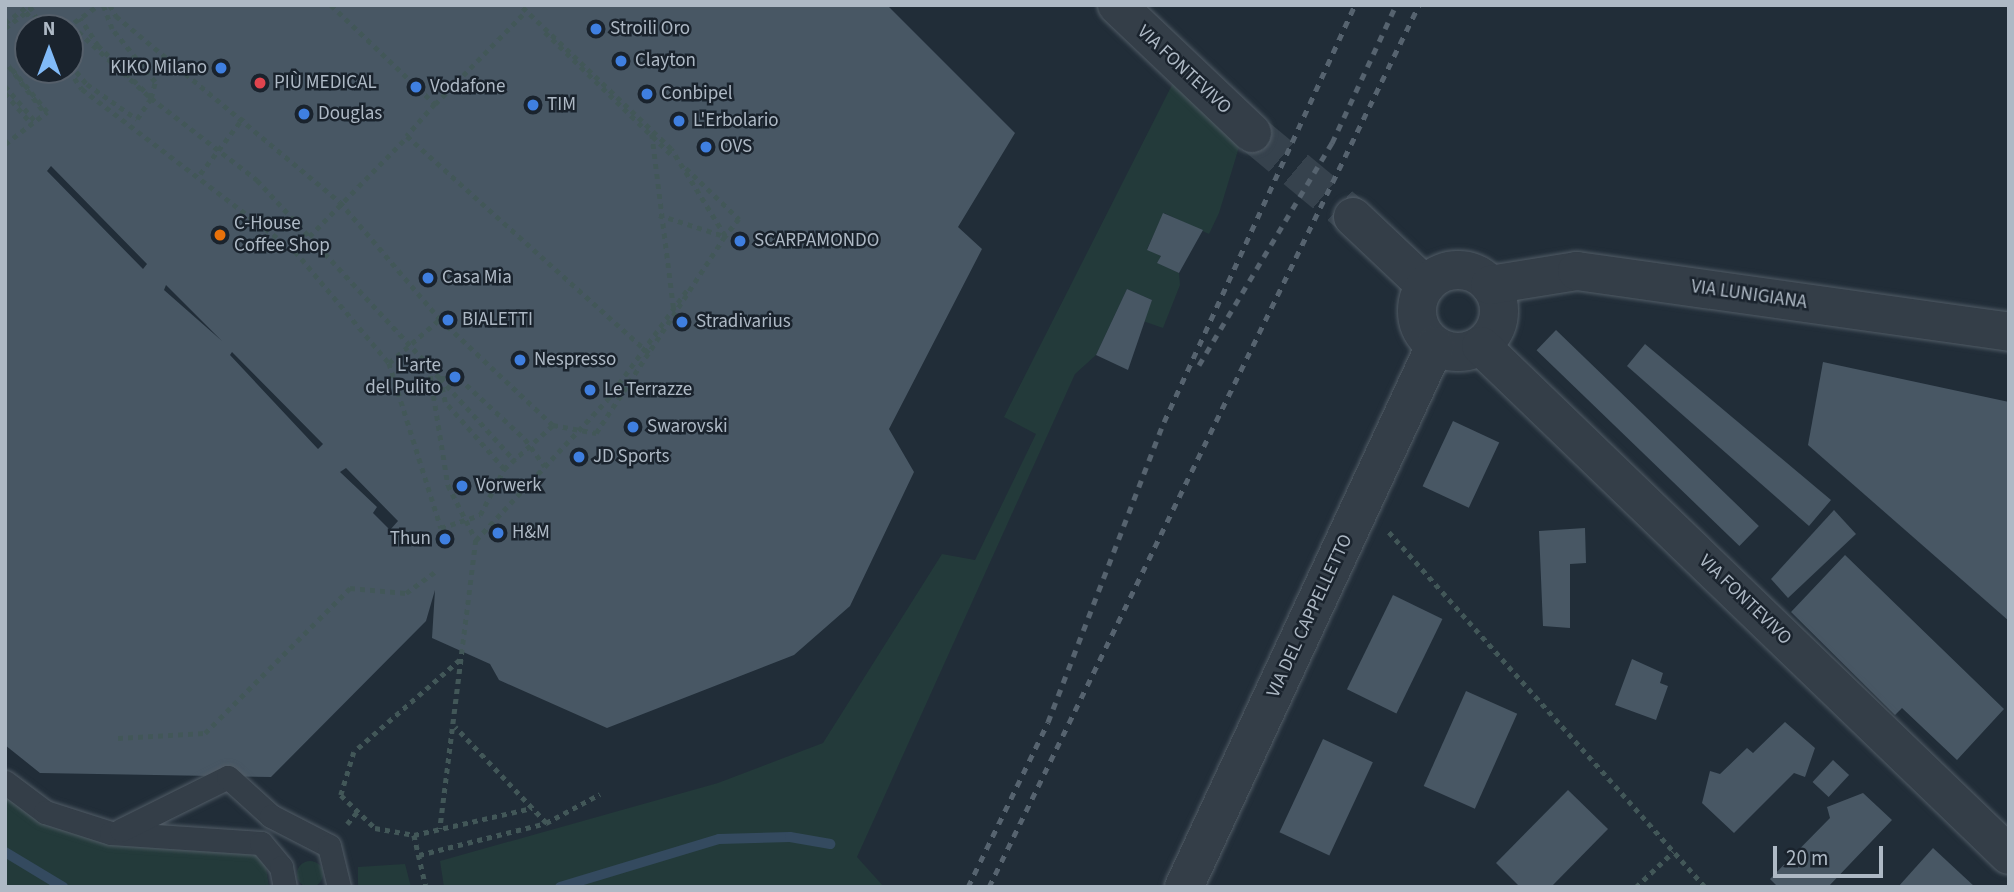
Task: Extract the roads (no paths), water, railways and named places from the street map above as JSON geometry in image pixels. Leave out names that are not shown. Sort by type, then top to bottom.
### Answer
[{"type":"street","name":"VIA FONTEVIVO","points":[[1117,5],[1252,133]]},
{"type":"street","points":[[1353,217],[1425,285]]},
{"type":"street","points":[[1466,271],[1490,285],[1498,324],[1481,346],[1463,353],[1435,346],[1416,313],[1425,285],[1437,275],[1466,271]]},
{"type":"street","name":"VIA LUNIGIANA","points":[[1490,285],[1577,271],[2009,332]]},
{"type":"street","name":"VIA DEL CAPPELLETTO","points":[[1184,887],[1435,346]]},
{"type":"street","name":"VIA FONTEVIVO","points":[[1481,346],[2009,855]]},
{"type":"lane","points":[[111,833],[228,776],[271,816],[328,846],[340,879]]},
{"type":"lane","points":[[5,782],[45,812],[111,833],[261,843],[283,877]]},
{"type":"waterway","points":[[560,887],[719,839],[790,837],[830,844]]},
{"type":"waterway","points":[[5,852],[63,887]]},
{"type":"tunnel","points":[[1252,133],[1353,217]]},
{"type":"railway","points":[[968,887],[1048,722],[1164,422],[1355,5]]},
{"type":"railway","points":[[1199,365],[1332,143],[1396,5]]},
{"type":"railway","points":[[989,887],[1419,5]]},
{"type":"place","name":"Stroili Oro","points":[[596,29]]},
{"type":"place","name":"Clayton","points":[[621,61]]},
{"type":"place","name":"KIKO Milano","points":[[221,68]]},
{"type":"place","name":"PIÙ MEDICAL","points":[[260,83]]},
{"type":"place","name":"Vodafone","points":[[416,87]]},
{"type":"place","name":"Conbipel","points":[[647,94]]},
{"type":"place","name":"TIM","points":[[533,105]]},
{"type":"place","name":"Douglas","points":[[304,114]]},
{"type":"place","name":"L'Erbolario","points":[[679,121]]},
{"type":"place","name":"OVS","points":[[706,147]]},
{"type":"place","name":"C-House Coffee Shop","points":[[220,235]]},
{"type":"place","name":"SCARPAMONDO","points":[[740,241]]},
{"type":"place","name":"Casa Mia","points":[[428,278]]},
{"type":"place","name":"BIALETTI","points":[[448,320]]},
{"type":"place","name":"Stradivarius","points":[[682,322]]},
{"type":"place","name":"Nespresso","points":[[520,360]]},
{"type":"place","name":"L'arte del Pulito","points":[[455,377]]},
{"type":"place","name":"Le Terrazze","points":[[590,390]]},
{"type":"place","name":"Swarovski","points":[[633,427]]},
{"type":"place","name":"JD Sports","points":[[579,457]]},
{"type":"place","name":"Vorwerk","points":[[462,486]]},
{"type":"place","name":"H&M","points":[[498,533]]},
{"type":"place","name":"Thun","points":[[445,539]]}]
